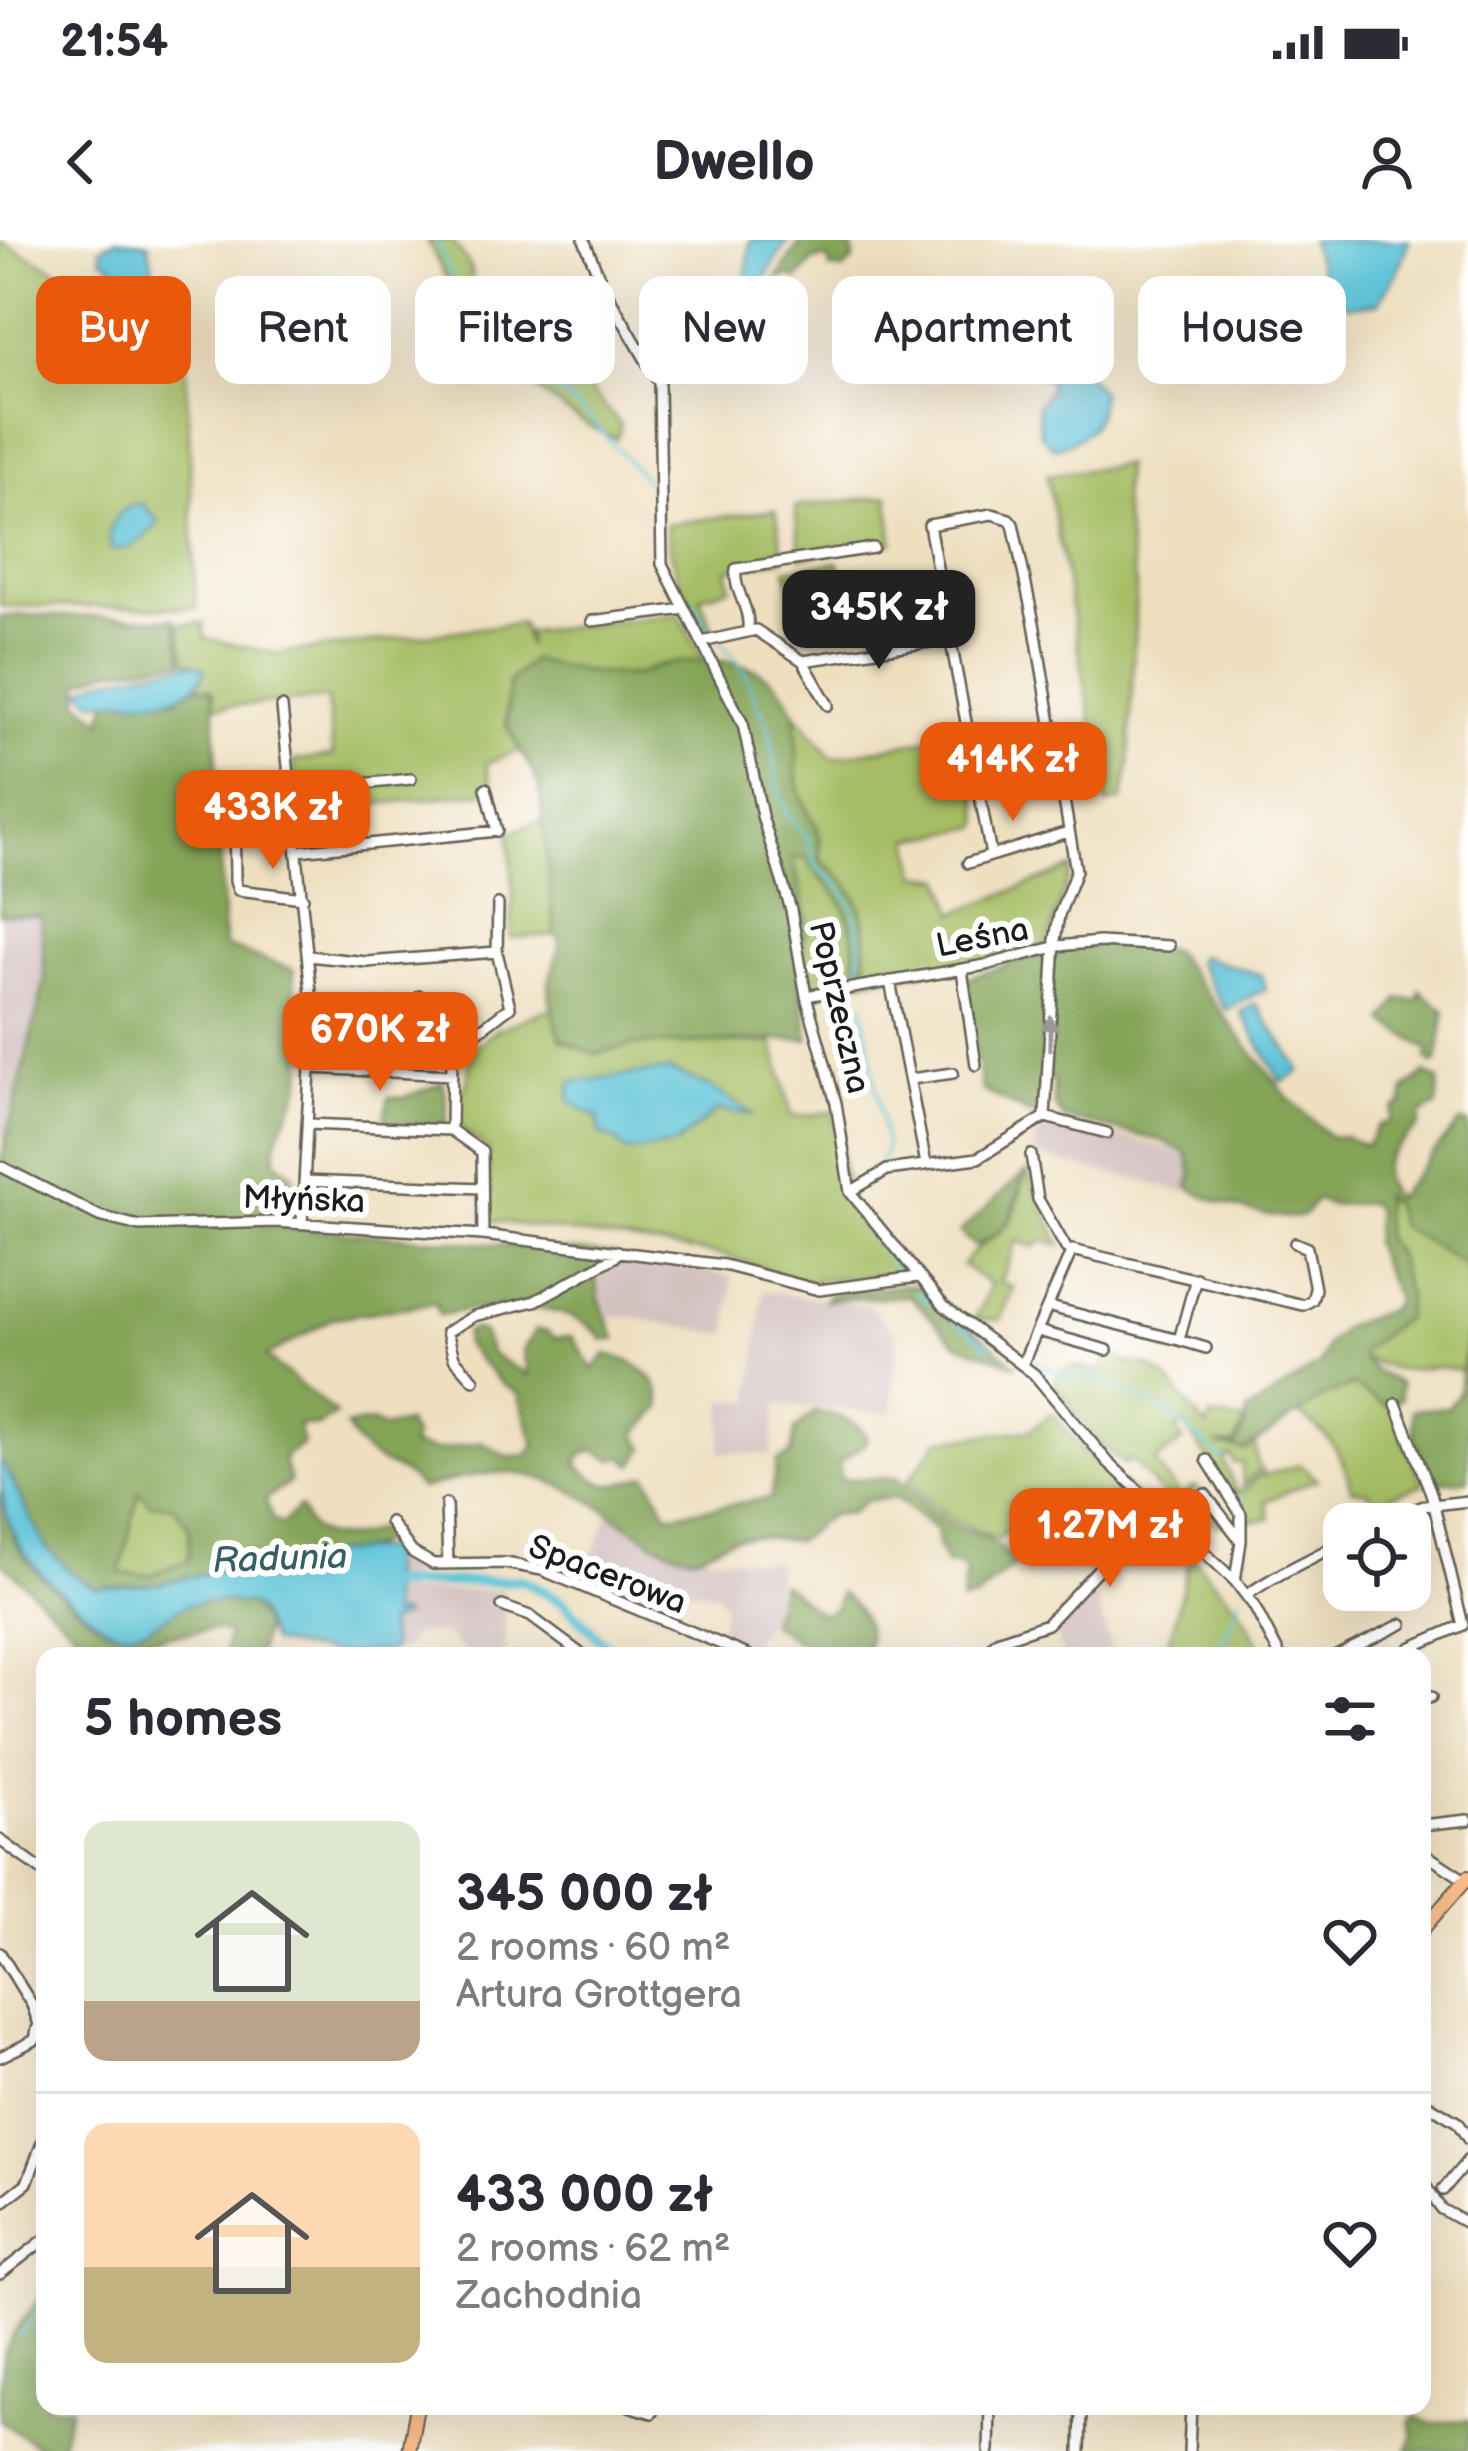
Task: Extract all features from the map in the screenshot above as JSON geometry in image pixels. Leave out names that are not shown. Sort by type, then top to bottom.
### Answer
[{"type":"main road","points":[[1431,1920],[1467,1879]]},
{"type":"main road","points":[[409,2451],[415,2415]]},
{"type":"street","name":"Poprzeczna","points":[[584,240],[599,276]]},
{"type":"street","name":"Poprzeczna","points":[[615,307],[659,383],[659,554],[743,724],[763,816],[791,910],[806,996],[836,1103],[850,1192],[956,1317],[1022,1365],[1081,1434],[1235,1581],[1275,1647]]},
{"type":"street","points":[[991,855],[929,525],[992,514],[1012,524],[1034,622],[1076,880],[1061,908],[1055,947],[1045,1118]]},
{"type":"street","points":[[748,629],[750,612],[736,586],[736,569],[874,548]]},
{"type":"street","points":[[592,621],[685,608]]},
{"type":"street","points":[[702,642],[756,630],[802,661],[828,704]]},
{"type":"street","points":[[802,661],[950,639]]},
{"type":"street","points":[[282,707],[313,1012],[302,1222]]},
{"type":"street","points":[[291,777],[273,780],[255,800],[234,805],[238,890],[303,898]]},
{"type":"street","points":[[293,791],[411,779]]},
{"type":"street","points":[[298,851],[497,831],[486,788]]},
{"type":"street","points":[[968,863],[1068,832]]},
{"type":"street","points":[[451,1130],[456,1048],[510,1007],[497,952],[498,904]]},
{"type":"street","name":"Leśna","points":[[806,996],[962,970],[1055,947],[1099,942],[1169,946]]},
{"type":"street","points":[[308,956],[367,962],[497,952]]},
{"type":"street","points":[[962,970],[976,1065]]},
{"type":"street","points":[[890,981],[926,1164]]},
{"type":"street","points":[[313,1012],[398,1016],[414,1011],[420,996]]},
{"type":"street","points":[[311,1068],[452,1075]]},
{"type":"street","points":[[911,1079],[953,1073]]},
{"type":"street","points":[[850,1192],[886,1170],[978,1158],[1045,1118],[1106,1133]]},
{"type":"street","points":[[308,1124],[451,1130],[482,1152],[483,1235]]},
{"type":"street","points":[[1030,1155],[1038,1199],[1066,1248]]},
{"type":"street","name":"Młyńska","points":[[0,1166],[116,1222],[139,1226],[302,1222],[483,1235],[724,1265],[819,1290],[917,1276]]},
{"type":"street","points":[[305,1181],[481,1188]]},
{"type":"street","points":[[1022,1365],[1072,1250],[1304,1305],[1316,1289],[1307,1248],[1295,1243]]},
{"type":"street","points":[[474,1380],[454,1358],[447,1332],[474,1316],[535,1301],[618,1251]]},
{"type":"street","points":[[1179,1340],[1196,1278]]},
{"type":"street","points":[[1050,1307],[1206,1348]]},
{"type":"street","points":[[1038,1331],[1107,1350]]},
{"type":"street","points":[[1396,1405],[1433,1504],[1462,1625],[1411,1647]]},
{"type":"street","points":[[1207,1460],[1241,1514],[1235,1581]]},
{"type":"street","points":[[1205,1494],[1241,1541]]},
{"type":"street","points":[[1433,1504],[1468,1501]]},
{"type":"street","points":[[390,1522],[422,1559],[448,1564],[446,1504]]},
{"type":"street","points":[[991,1647],[1047,1624],[1106,1562],[1174,1525]]},
{"type":"street","points":[[1247,1595],[1280,1572],[1323,1553]]},
{"type":"street","name":"Spacerowa","points":[[448,1564],[505,1563],[542,1570],[728,1647]]},
{"type":"street","points":[[502,1606],[530,1616],[572,1647]]},
{"type":"street","points":[[1355,1647],[1402,1624]]},
{"type":"street","points":[[1431,1824],[1468,1820]]},
{"type":"street","points":[[0,1840],[36,1866]]},
{"type":"street","points":[[1431,1857],[1467,1879]]},
{"type":"street","points":[[0,1953],[36,2013]]},
{"type":"street","points":[[0,2057],[36,2045]]},
{"type":"street","points":[[1431,2107],[1456,2122],[1468,2139]]},
{"type":"street","points":[[0,2204],[27,2183],[36,2158]]},
{"type":"street","points":[[1443,2190],[1468,2160]]},
{"type":"street","points":[[1431,2194],[1441,2209],[1468,2224]]},
{"type":"street","points":[[0,2274],[36,2246]]},
{"type":"street","points":[[989,2451],[990,2415]]},
{"type":"street","points":[[1080,2451],[1081,2415]]},
{"type":"street","points":[[1189,2451],[1190,2415]]},
{"type":"shaded area","points":[[0,915],[41,916],[45,980],[9,1137],[3,1142],[0,1124]]},
{"type":"shaded area","points":[[1047,1118],[1187,1153],[1192,1175],[1189,1187],[1185,1192],[1032,1155]]},
{"type":"shaded area","points":[[626,1257],[732,1276],[728,1335],[612,1318],[599,1291],[602,1271]]},
{"type":"shaded area","points":[[763,1291],[869,1306],[897,1335],[892,1414],[777,1404],[771,1455],[720,1452],[724,1400],[751,1401]]},
{"type":"shaded area","points":[[609,1514],[680,1553],[779,1562],[770,1616],[750,1644],[725,1637],[720,1630],[723,1605],[718,1593],[684,1589],[673,1620],[582,1580]]},
{"type":"shaded area","points":[[389,1548],[419,1570],[404,1578],[407,1592],[503,1590],[505,1647],[459,1647],[445,1634],[422,1633],[412,1636],[405,1647],[391,1647],[387,1624],[394,1621]]},
{"type":"shaded area","points":[[1100,1578],[1099,1606],[1110,1647],[1060,1647],[1055,1624]]},
{"type":"green space","points":[[427,240],[451,240],[472,276],[445,276]]},
{"type":"green space","points":[[801,240],[851,240],[854,259],[844,270],[830,269],[829,259],[814,260],[800,276],[779,276]]},
{"type":"green space","points":[[0,241],[68,276],[36,276],[36,384],[187,384],[196,608],[0,606]]},
{"type":"green space","points":[[531,384],[584,384],[621,425],[617,439],[600,431]]},
{"type":"green space","points":[[1124,465],[1122,502],[1136,587],[1129,767],[1122,800],[1107,804],[1047,475]]},
{"type":"green space","points":[[889,496],[893,542],[801,557],[795,507]]},
{"type":"green space","points":[[776,510],[784,559],[727,569],[731,587],[700,597],[713,630],[704,632],[675,567],[666,524]]},
{"type":"green space","points":[[838,562],[850,611],[880,607],[898,591],[894,616],[846,633],[811,622],[793,598],[786,569]]},
{"type":"green space","points":[[679,614],[704,661],[655,666],[640,675],[588,674],[532,660],[508,682],[506,725],[520,751],[486,763],[494,791],[325,810],[323,791],[296,792],[293,761],[333,756],[327,699],[214,707],[210,688],[197,687],[206,669],[186,660],[179,624],[204,623],[205,638],[277,654],[521,623],[528,646],[527,632]]},
{"type":"green space","points":[[0,617],[175,619],[183,661],[111,670],[80,682],[79,701],[102,721],[108,700],[175,699],[197,687],[210,688],[214,694],[224,946],[294,970],[302,1040],[301,1083],[275,1153],[277,1163],[292,1173],[296,1187],[267,1211],[263,1226],[614,1254],[596,1277],[616,1339],[603,1340],[590,1326],[550,1311],[502,1308],[439,1315],[435,1303],[333,1318],[266,1357],[336,1414],[318,1426],[298,1425],[303,1444],[283,1458],[290,1482],[266,1499],[272,1520],[282,1524],[299,1507],[308,1524],[324,1535],[355,1536],[383,1526],[391,1531],[374,1545],[303,1564],[279,1581],[251,1572],[209,1572],[160,1584],[95,1588],[72,1574],[45,1546],[0,1458],[0,1164],[45,980],[41,916],[0,914]],"holes":[[[139,1492],[151,1504],[174,1506],[189,1528],[189,1560],[150,1575],[120,1573]]]},
{"type":"green space","points":[[532,660],[632,675],[658,666],[717,661],[754,669],[784,692],[794,710],[798,783],[819,835],[820,860],[853,893],[865,930],[866,964],[856,967],[843,905],[807,857],[793,858],[809,927],[803,940],[794,940],[809,1039],[632,1045],[596,1054],[561,1040],[549,985],[560,939],[555,935],[539,785],[507,725],[509,683]]},
{"type":"green space","points":[[797,715],[832,758],[965,732],[981,822],[979,827],[911,839],[918,875],[943,878],[955,913],[1072,868],[1046,946],[985,963],[812,988],[803,940],[808,927],[792,858],[808,856],[843,905],[856,966],[862,918],[854,894],[820,860],[819,832],[796,776]]},
{"type":"green space","points":[[543,820],[555,935],[511,938],[509,833]]},
{"type":"green space","points":[[1114,943],[1173,951],[1288,1098],[1330,1137],[1344,1136],[1366,1146],[1378,1125],[1390,1122],[1393,1109],[1403,1103],[1405,1090],[1425,1073],[1439,1081],[1437,1106],[1421,1114],[1418,1127],[1387,1158],[1383,1176],[1395,1198],[1460,1122],[1468,1124],[1468,1270],[1399,1225],[1393,1204],[1383,1196],[1384,1238],[1397,1255],[1408,1297],[1405,1318],[1362,1351],[1361,1357],[1400,1384],[1401,1399],[1385,1406],[1354,1386],[1326,1395],[1245,1450],[1217,1445],[1236,1445],[1246,1413],[1320,1364],[1327,1345],[1346,1326],[1389,1310],[1397,1300],[1373,1244],[1376,1210],[1369,1203],[1329,1205],[1316,1200],[1303,1215],[1280,1217],[1226,1204],[1189,1187],[1192,1175],[1187,1153],[1163,1141],[1064,1118],[1054,1105],[1053,1078],[1046,1077],[1042,1104],[1032,1115],[982,1090],[965,979],[1057,953],[1057,947]]},
{"type":"green space","points":[[1420,991],[1445,1011],[1437,1062],[1431,1064],[1426,1057],[1430,1051],[1384,1021],[1399,999],[1417,1000]]},
{"type":"green space","points":[[552,1008],[561,1040],[596,1054],[632,1045],[773,1042],[792,1117],[832,1112],[849,1200],[898,1257],[904,1275],[808,1283],[723,1255],[487,1220],[488,1150],[459,1126],[457,1094],[466,1087],[472,1050],[496,1030]]},
{"type":"green space","points":[[443,1082],[446,1127],[383,1124],[389,1097],[406,1097]]},
{"type":"green space","points":[[1026,1171],[1006,1224],[974,1246],[960,1232]]},
{"type":"green space","points":[[1027,1171],[1061,1245],[1042,1241],[1034,1247],[1017,1241],[1000,1282],[1014,1288],[1000,1320],[975,1319],[991,1285],[963,1265],[1012,1218]]},
{"type":"green space","points":[[1383,1195],[1393,1204],[1399,1225],[1468,1270],[1468,1332],[1461,1371],[1439,1367],[1397,1370],[1360,1357],[1405,1318],[1408,1297],[1397,1255],[1384,1238]]},
{"type":"green space","points":[[921,1286],[1017,1366],[956,1343],[910,1296],[825,1300],[828,1295]]},
{"type":"green space","points":[[473,1329],[483,1333],[491,1354],[528,1375],[523,1351],[535,1330],[555,1338],[572,1336],[593,1369],[607,1354],[644,1371],[657,1387],[661,1408],[636,1434],[645,1448],[633,1465],[622,1456],[613,1460],[594,1450],[581,1455],[577,1464],[602,1483],[647,1475],[668,1515],[771,1498],[777,1461],[791,1454],[795,1430],[814,1412],[822,1413],[851,1422],[868,1438],[839,1464],[841,1479],[897,1478],[948,1524],[988,1539],[1018,1562],[975,1599],[962,1602],[966,1572],[946,1564],[937,1531],[896,1498],[866,1500],[851,1513],[830,1515],[797,1541],[739,1537],[688,1555],[656,1543],[567,1489],[527,1475],[489,1474],[421,1489],[364,1451],[346,1426],[372,1422],[382,1428],[406,1423],[414,1437],[411,1446],[438,1451],[481,1442],[510,1458],[527,1455],[535,1445],[518,1394],[465,1345],[465,1333]]},
{"type":"green space","points":[[1468,1332],[1468,1480],[1434,1483],[1414,1439],[1412,1410],[1448,1407],[1458,1393]]},
{"type":"green space","points":[[1109,1352],[1166,1378],[1206,1427],[1212,1417],[1245,1421],[1235,1444],[1222,1445],[1245,1450],[1255,1443],[1257,1465],[1263,1472],[1254,1474],[1243,1487],[1242,1463],[1234,1463],[1231,1456],[1223,1459],[1236,1490],[1231,1492],[1184,1425],[1176,1431],[1183,1441],[1154,1462],[1181,1496],[1195,1486],[1224,1520],[1219,1526],[1182,1498],[1164,1496],[1130,1459],[1124,1465],[1099,1443],[1055,1386],[1060,1371],[1075,1367],[1102,1372]]},
{"type":"green space","points":[[1330,1380],[1389,1389],[1405,1444],[1424,1484],[1373,1501],[1369,1492],[1351,1489],[1329,1440],[1286,1404]]},
{"type":"green space","points":[[1052,1413],[1095,1465],[1099,1463],[1160,1518],[1160,1528],[1116,1551],[1087,1522],[1070,1541],[1034,1503],[998,1540],[950,1519],[908,1481],[939,1440],[1031,1430]]},
{"type":"green space","points":[[1300,1465],[1317,1479],[1266,1501],[1270,1519],[1243,1521],[1232,1494],[1247,1489],[1255,1478]]},
{"type":"green space","points":[[0,1491],[22,1553],[54,1589],[100,1623],[113,1630],[134,1631],[193,1603],[251,1604],[265,1627],[259,1647],[226,1647],[228,1633],[216,1629],[116,1643],[78,1635],[0,1560]]},
{"type":"green space","points":[[139,1491],[151,1504],[174,1506],[190,1528],[189,1560],[150,1575],[119,1574]]},
{"type":"green space","points":[[1190,1555],[1241,1610],[1260,1647],[1166,1647]]},
{"type":"green space","points":[[781,1583],[823,1614],[835,1608],[840,1593],[864,1620],[867,1647],[806,1647],[770,1623]]},
{"type":"green space","points":[[36,2303],[36,2415],[69,2415],[59,2451],[44,2451],[0,2421],[3,2363],[19,2326]]},
{"type":"green space","points":[[1415,2416],[1431,2424],[1468,2420],[1468,2451],[1407,2451]]},
{"type":"water","points":[[116,240],[148,243],[158,276],[129,276],[102,259],[101,248]]},
{"type":"water","points":[[750,240],[788,240],[766,276],[746,276]]},
{"type":"water","points":[[1310,240],[1409,240],[1378,303],[1346,304],[1346,276],[1322,276]]},
{"type":"water","points":[[1049,384],[1095,384],[1101,392],[1089,429],[1054,448],[1040,434],[1037,406]]},
{"type":"water","points":[[143,504],[159,523],[132,546],[111,550],[115,519]]},
{"type":"water","points":[[193,663],[206,669],[198,683],[174,697],[94,702],[81,690],[105,679]]},
{"type":"water","points":[[1200,956],[1261,975],[1265,989],[1226,1010],[1196,961]]},
{"type":"water","points":[[1256,1004],[1299,1068],[1281,1082],[1241,1012]]},
{"type":"water","points":[[669,1070],[710,1087],[754,1115],[717,1110],[675,1145],[627,1152],[600,1134],[598,1118],[569,1101],[571,1082]]},
{"type":"water","points":[[0,1458],[45,1546],[72,1574],[95,1588],[160,1584],[209,1572],[265,1573],[279,1581],[295,1568],[333,1553],[389,1548],[391,1616],[403,1616],[388,1624],[392,1647],[272,1643],[250,1604],[201,1602],[136,1631],[107,1627],[29,1559],[10,1526]]},
{"type":"waterway","points":[[436,240],[476,331],[579,407],[656,491],[656,549]]},
{"type":"waterway","points":[[690,598],[713,633]]},
{"type":"waterway","points":[[721,642],[741,666],[770,731],[780,795],[789,817],[807,837],[816,866],[841,887],[854,910],[860,941],[859,982]]},
{"type":"waterway","points":[[857,1183],[879,1168],[886,1147],[862,1003]]},
{"type":"waterway","points":[[845,1191],[840,1193],[898,1271]]},
{"type":"waterway","points":[[915,1291],[991,1347]]},
{"type":"waterway","points":[[1000,1340],[1022,1356]]},
{"type":"waterway","points":[[1031,1361],[1068,1377],[1094,1377],[1165,1411],[1223,1459]]},
{"type":"waterway","points":[[1242,1497],[1246,1520],[1243,1583]]},
{"type":"waterway","name":"Radunia","points":[[379,1585],[522,1580],[562,1601],[608,1647]]},
{"type":"waterway","points":[[1221,1647],[1241,1597]]},
{"type":"waterway","points":[[20,2336],[36,2314]]}]
